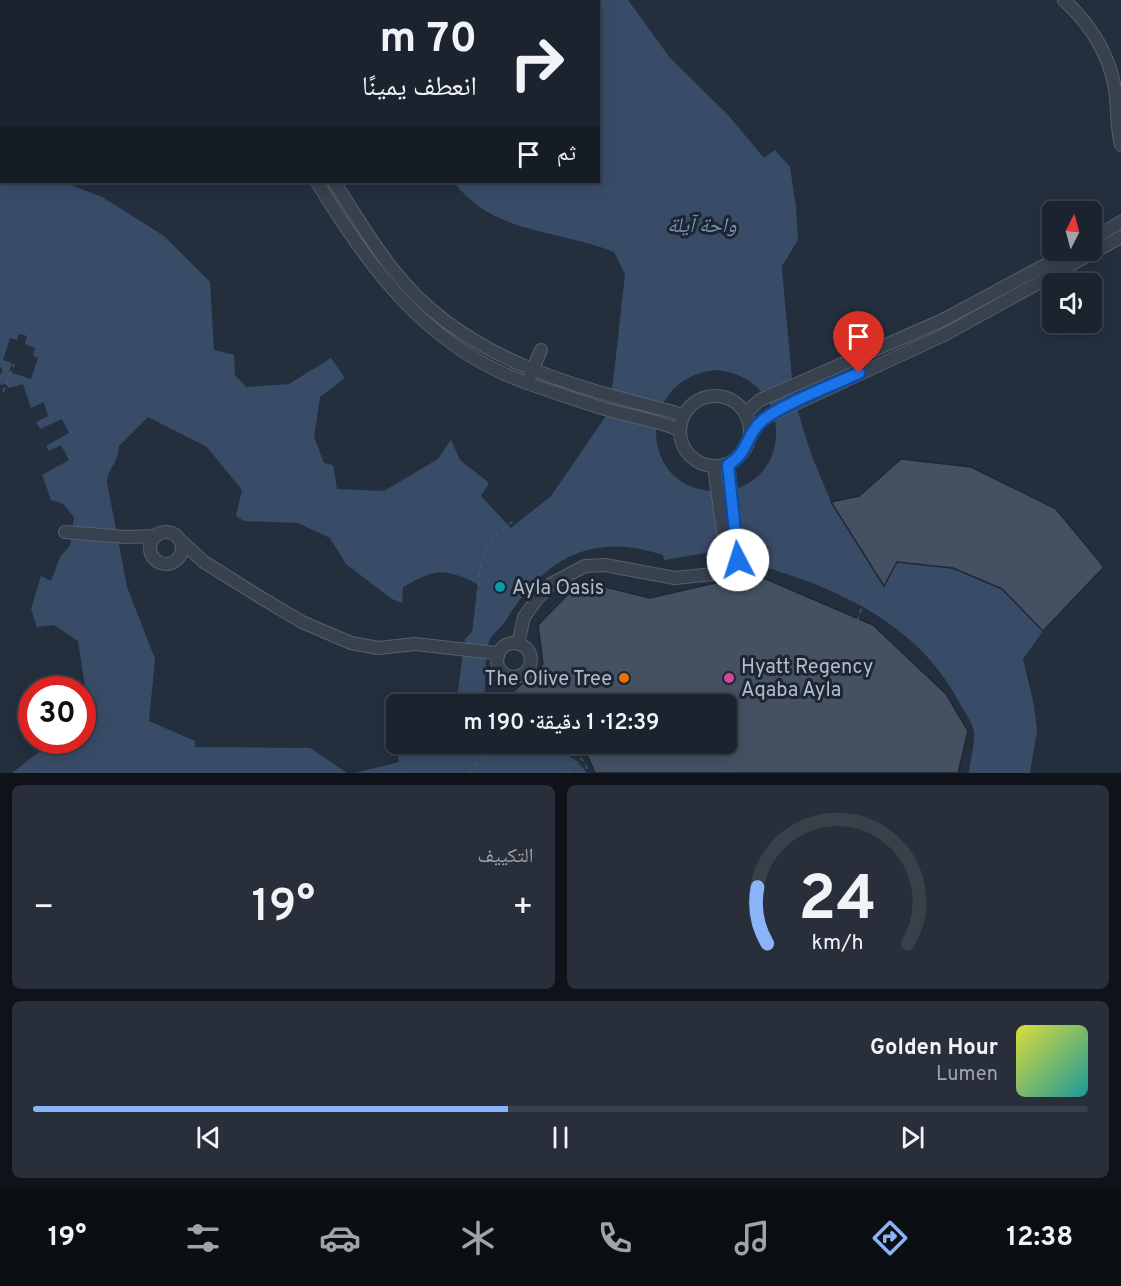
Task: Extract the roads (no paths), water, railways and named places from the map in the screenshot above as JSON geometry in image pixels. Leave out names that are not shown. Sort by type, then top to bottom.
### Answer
[{"type":"street","points":[[1064,0],[1083,18],[1100,44],[1118,88],[1121,145]]},
{"type":"street","points":[[318,183],[399,307],[473,357],[530,377],[603,408],[676,428]]},
{"type":"street","points":[[335,183],[376,247],[417,296],[473,341],[530,377],[604,394],[678,415]]},
{"type":"street","points":[[1102,233],[1121,222]]},
{"type":"street","points":[[751,430],[766,417],[946,334],[1121,237]]},
{"type":"street","points":[[746,413],[760,400],[943,320],[1052,261]]},
{"type":"street","points":[[530,377],[541,350]]},
{"type":"street","points":[[801,382],[806,398]]},
{"type":"street","points":[[713,396],[732,400],[746,413],[751,430],[745,451],[722,470],[700,464],[689,455],[676,428],[678,415],[695,402],[713,396]]},
{"type":"street","points":[[518,644],[524,617],[544,591],[567,573],[585,566],[605,565],[675,578],[729,574],[735,565],[729,561],[732,552],[722,470]]},
{"type":"street","points":[[65,532],[128,537],[156,536],[170,532],[204,562],[302,622],[351,643],[378,648],[415,644],[496,655]]},
{"type":"street","points":[[151,551],[156,536]]},
{"type":"street","points":[[128,537],[151,551],[156,560],[172,563],[190,560],[204,562]]},
{"type":"street","points":[[172,563],[181,554],[181,541]]},
{"type":"street","points":[[518,644],[528,651],[531,664],[524,674],[506,675],[500,670],[496,655],[505,646],[518,644]]},
{"type":"water","name":"واحة آيلة","points":[[600,0],[628,0],[670,58],[728,115],[764,158],[775,150],[790,167],[798,240],[782,266],[782,271],[794,399],[811,454],[831,502],[883,585],[897,562],[956,569],[1002,589],[1043,631],[1023,659],[1034,705],[1037,731],[1030,773],[969,773],[974,737],[972,724],[942,674],[922,651],[900,631],[848,599],[793,576],[764,567],[759,544],[664,560],[663,555],[637,548],[613,546],[592,549],[572,556],[553,566],[536,581],[490,638],[486,655],[484,694],[457,694],[465,639],[472,632],[478,584],[448,573],[432,573],[403,587],[402,603],[392,599],[346,564],[330,538],[298,523],[244,521],[236,516],[242,490],[207,447],[148,417],[119,446],[117,458],[107,482],[127,587],[155,659],[149,721],[195,741],[195,747],[310,748],[347,773],[12,773],[36,754],[96,754],[96,708],[98,706],[96,704],[96,676],[83,676],[78,641],[54,625],[37,627],[31,609],[41,576],[51,581],[61,555],[70,546],[74,517],[63,504],[51,500],[42,475],[69,460],[61,445],[49,451],[46,446],[69,433],[62,419],[40,429],[36,422],[48,416],[44,402],[31,408],[23,384],[9,388],[5,384],[0,385],[0,374],[3,372],[0,366],[0,183],[66,183],[102,197],[164,236],[210,282],[214,350],[234,355],[235,375],[246,387],[289,384],[331,358],[345,378],[320,397],[314,437],[324,463],[333,465],[337,489],[384,491],[438,459],[451,440],[460,460],[489,483],[481,496],[511,528],[551,496],[606,416],[613,383],[625,274],[614,252],[528,228],[488,212],[470,199],[455,183],[600,183]],"holes":[[[19,334],[27,336],[25,344],[35,348],[33,356],[38,358],[31,379],[9,372],[12,363],[3,360],[10,338],[17,340]],[[717,370],[744,378],[763,393],[773,414],[776,436],[771,457],[759,475],[739,488],[713,491],[688,485],[670,471],[659,453],[656,431],[660,410],[672,391],[691,377]]]},
{"type":"water","points":[[398,754],[565,754],[577,761],[587,773],[355,773],[399,762]]},
{"type":"place","name":"Ayla Oasis","points":[[500,587]]},
{"type":"place","name":"The Olive Tree","points":[[624,678]]},
{"type":"place","name":"Hyatt Regency Aqaba Ayla","points":[[729,678]]}]
